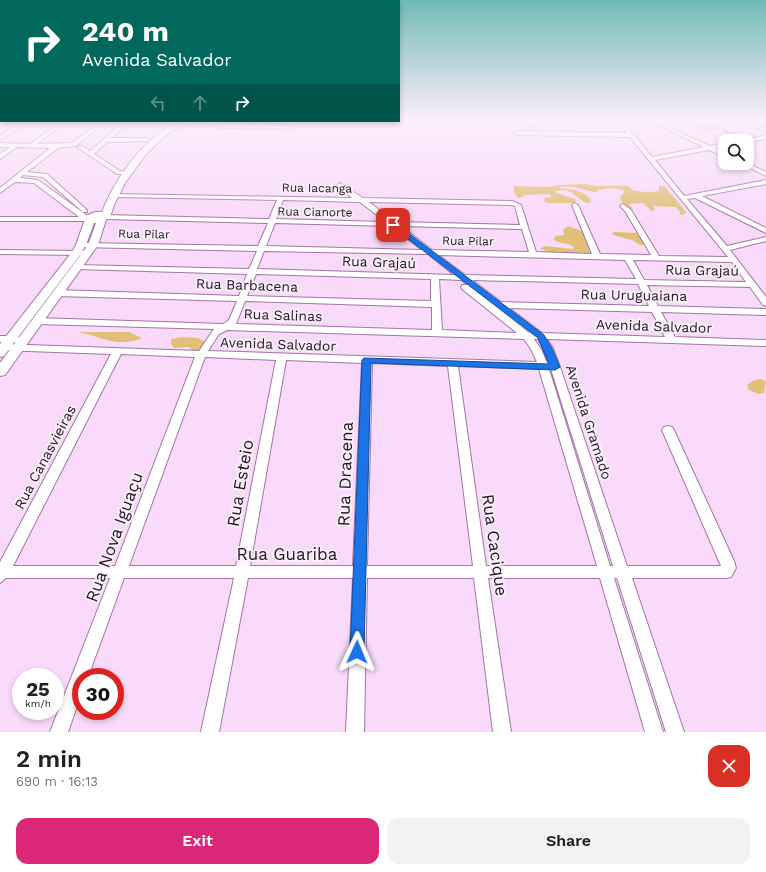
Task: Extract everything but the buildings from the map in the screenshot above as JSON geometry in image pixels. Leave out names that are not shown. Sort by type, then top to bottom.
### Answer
[{"type":"main road","points":[[8,345],[37,321],[76,267],[96,217],[119,173],[136,153]]},
{"type":"main road","points":[[96,217],[115,194],[144,153]]},
{"type":"main road","points":[[0,372],[8,345],[84,249]]},
{"type":"street","points":[[0,191],[47,153]]},
{"type":"street","points":[[91,153],[119,173],[129,173]]},
{"type":"street","points":[[645,153],[734,260],[766,302]]},
{"type":"street","points":[[650,159],[681,153]]},
{"type":"street","points":[[754,168],[766,174]]},
{"type":"street","points":[[21,174],[45,175],[96,217]]},
{"type":"street","points":[[36,181],[45,175]]},
{"type":"street","points":[[14,180],[36,181],[82,216],[96,217]]},
{"type":"street","points":[[682,198],[766,182]]},
{"type":"street","name":"Avenida Gramado","points":[[340,185],[425,252],[528,337],[536,349],[543,366],[654,732]]},
{"type":"street","name":"Rua Iacanga","points":[[115,194],[512,203],[518,205],[525,227]]},
{"type":"street","points":[[697,196],[766,232]]},
{"type":"street","name":"Rua Nova Iguaçu","points":[[60,732],[201,355],[216,332],[233,322],[281,198]]},
{"type":"street","points":[[575,205],[597,256]]},
{"type":"street","points":[[623,206],[628,210],[656,258]]},
{"type":"street","name":"Rua Cianorte","points":[[0,219],[96,217],[525,227]]},
{"type":"street","points":[[525,227],[533,254]]},
{"type":"street","points":[[725,249],[766,239]]},
{"type":"street","name":"Rua Pilar","points":[[4,252],[84,249],[262,249],[533,254],[734,260]]},
{"type":"street","points":[[0,259],[4,252]]},
{"type":"street","points":[[628,257],[672,341]]},
{"type":"street","name":"Rua Grajaú","points":[[76,267],[457,278],[752,284]]},
{"type":"street","points":[[435,277],[437,333]]},
{"type":"street","name":"Avenida Gramado","points":[[457,278],[501,305],[541,337],[548,348],[675,732]]},
{"type":"street","name":"Rua Barbacena","points":[[57,293],[242,297],[436,304]]},
{"type":"street","name":"Rua Uruguaiana","points":[[501,305],[766,312]]},
{"type":"street","name":"Rua Salinas","points":[[37,321],[528,337]]},
{"type":"street","name":"Avenida Salvador","points":[[528,337],[766,343]]},
{"type":"street","name":"Avenida Salvador","points":[[8,345],[117,352],[452,362],[555,367]]},
{"type":"street","name":"Rua Canasvieiras","points":[[1,573],[117,352]]},
{"type":"street","name":"Rua Esteio","points":[[210,732],[282,358]]},
{"type":"street","name":"Rua Dracena","points":[[355,732],[367,360]]},
{"type":"street","name":"Rua Cacique","points":[[452,362],[502,732]]},
{"type":"street","name":"Rua Guariba","points":[[1,573],[121,571],[726,572],[729,568],[727,561],[668,430]]},
{"type":"shaded area","points":[[587,184],[597,186],[625,186],[630,187],[632,190],[643,192],[659,191],[659,186],[664,186],[686,213],[682,215],[680,214],[676,207],[653,206],[655,210],[652,211],[643,203],[629,204],[633,209],[631,210],[621,202],[620,197],[625,192],[615,188],[593,192],[574,187],[558,188],[575,190],[583,193],[591,199],[590,203],[583,201],[569,191],[565,190],[554,192],[577,200],[574,203],[548,203],[543,201],[545,198],[552,197],[549,194],[525,195],[518,198],[514,192],[514,186],[545,187]]},
{"type":"shaded area","points":[[568,226],[584,232],[589,241],[588,247],[590,254],[551,252],[540,249],[545,246],[573,249],[574,247],[571,245],[557,242],[553,239],[556,236],[564,235],[563,230]]},
{"type":"shaded area","points":[[612,233],[637,233],[645,243],[640,245],[632,240],[613,235]]},
{"type":"shaded area","points":[[77,332],[129,332],[142,338],[133,341],[117,342]]},
{"type":"shaded area","points":[[183,337],[198,338],[204,341],[205,345],[199,352],[194,352],[189,347],[174,348],[171,344],[171,339]]},
{"type":"shaded area","points":[[760,379],[766,381],[764,393],[758,394],[749,390],[747,385]]},
{"type":"route","points":[[357,652],[367,360],[555,367],[548,348],[541,337],[501,305],[393,225]]}]
